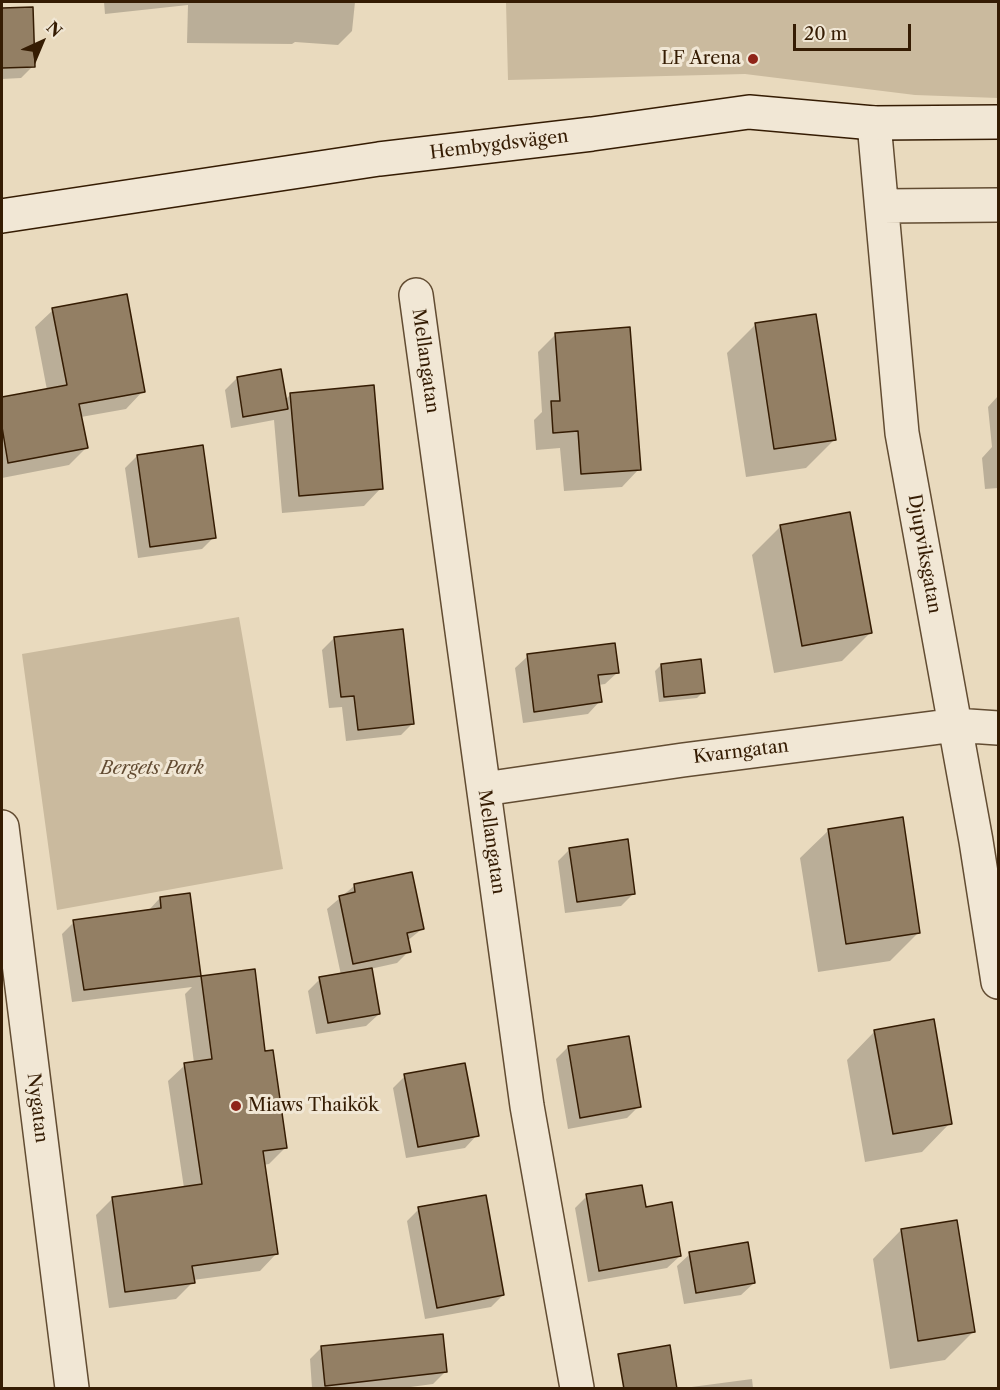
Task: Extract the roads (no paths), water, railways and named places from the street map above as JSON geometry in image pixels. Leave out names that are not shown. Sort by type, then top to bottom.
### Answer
[{"type":"street","name":"Hembygdsvägen","points":[[2,216],[379,159],[592,134],[749,112],[874,123],[999,122]]},
{"type":"street","name":"Djupviksgatan","points":[[874,123],[902,433],[976,841],[999,982]]},
{"type":"street","points":[[883,206],[999,205]]},
{"type":"street","name":"Mellangatan","points":[[416,295],[527,1106],[577,1389]]},
{"type":"street","name":"Kvarngatan","points":[[484,789],[683,760],[954,725],[999,728]]},
{"type":"street","name":"Nygatan","points":[[2,828],[72,1389]]},
{"type":"place","name":"LF Arena","points":[[753,59]]},
{"type":"place","name":"Miaws Thaikök","points":[[236,1106]]},
{"type":"park label","name":"Bergets Park","points":[[152,769]]}]
